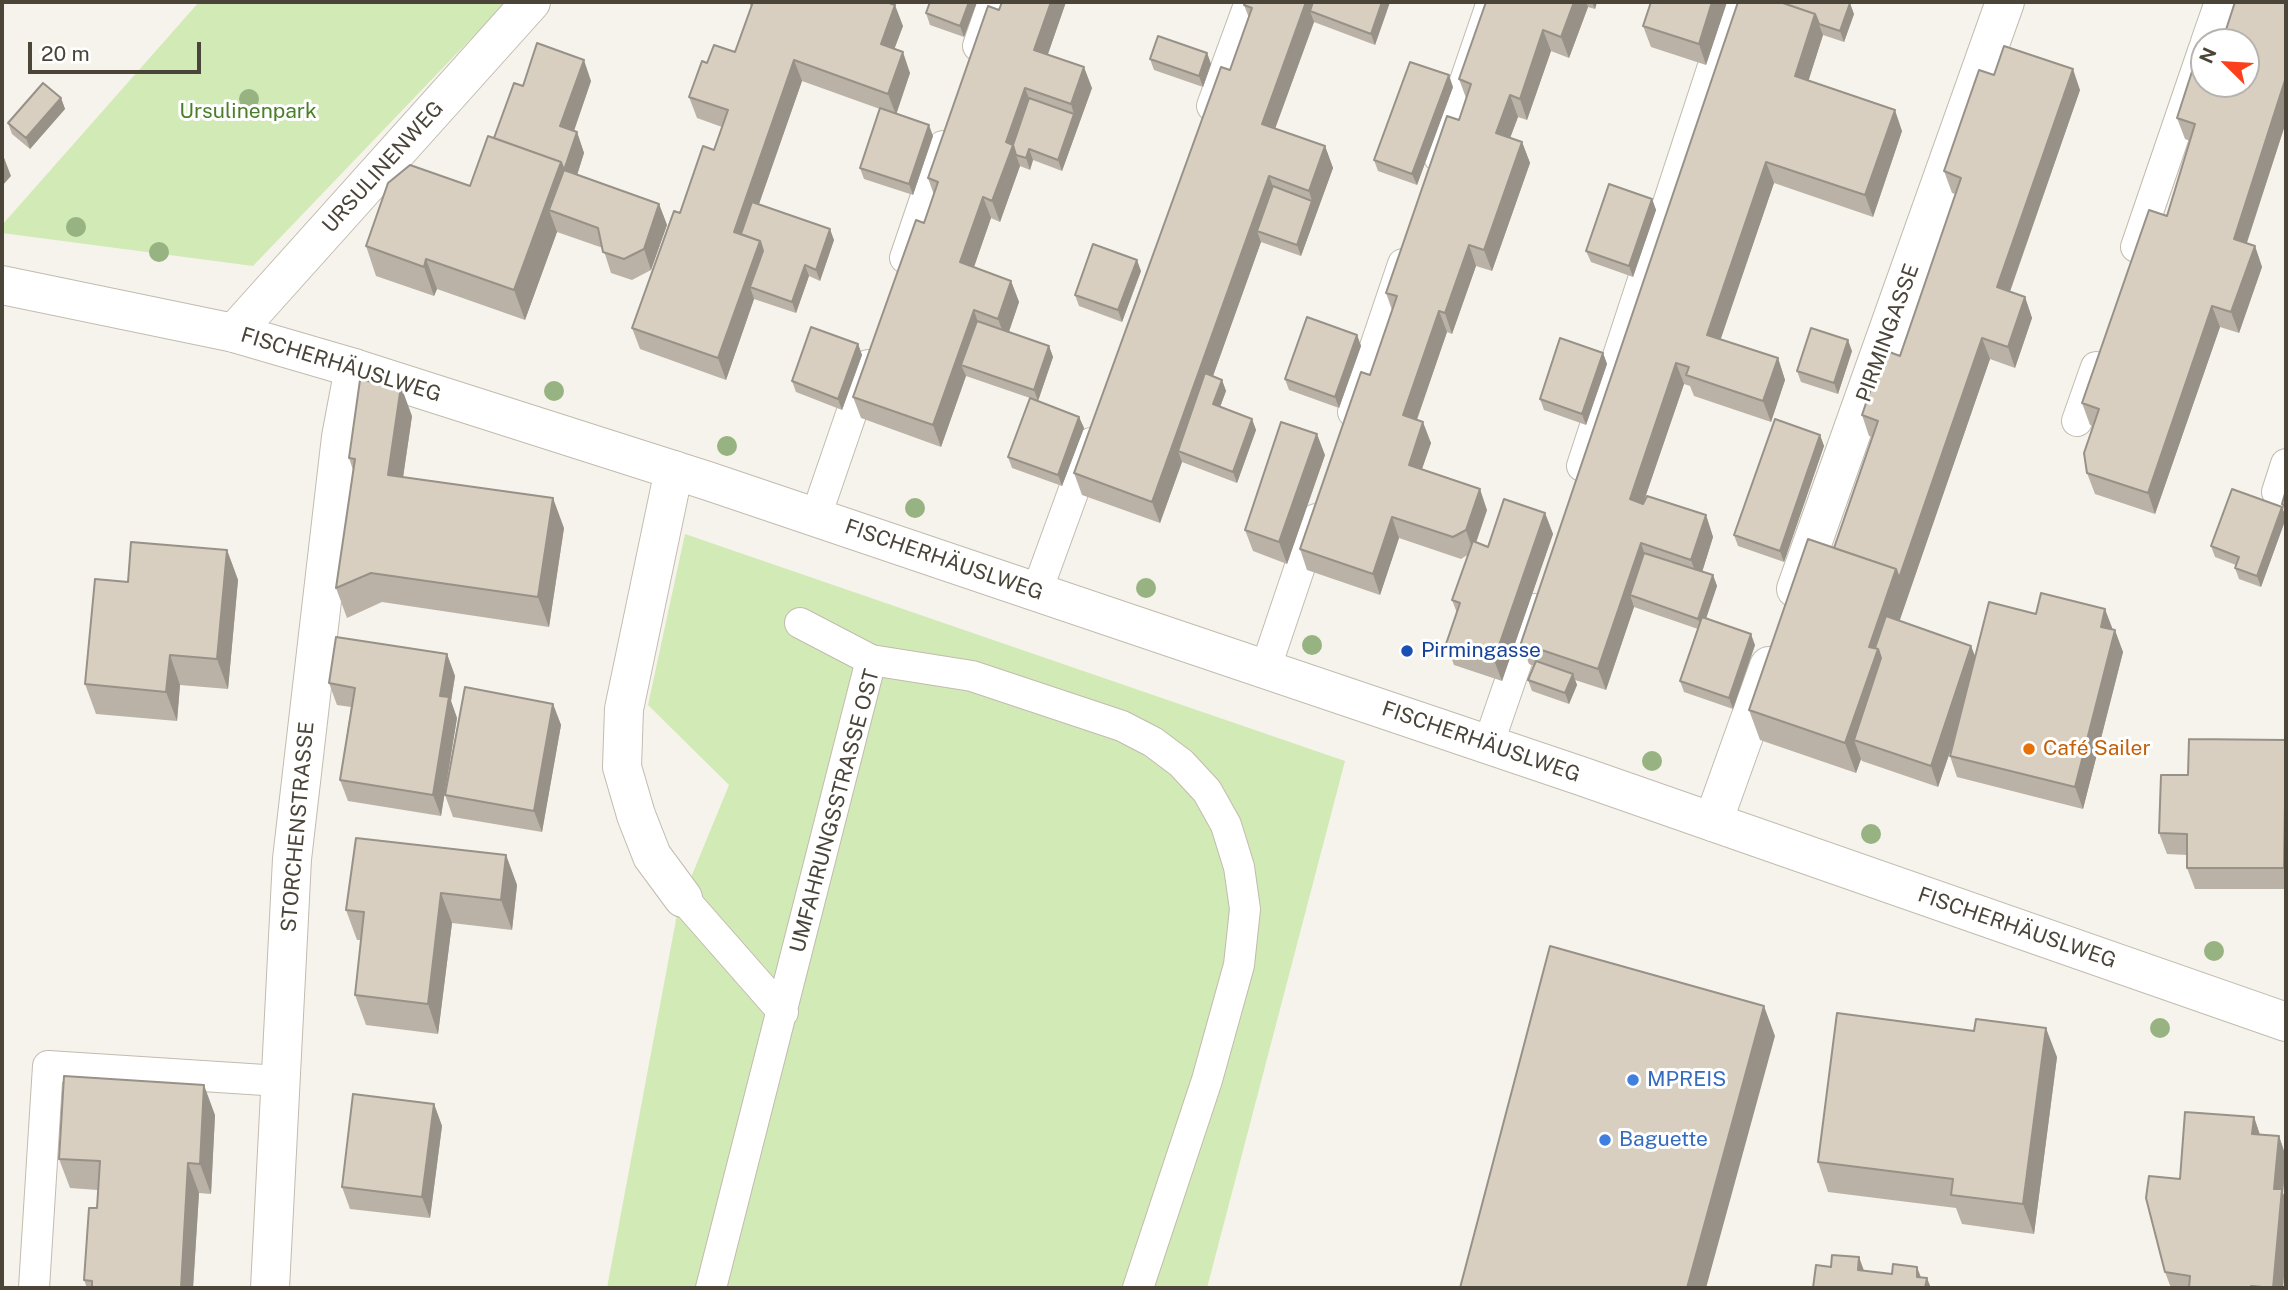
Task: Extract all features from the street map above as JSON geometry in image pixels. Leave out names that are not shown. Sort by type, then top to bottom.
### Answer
[{"type":"street","name":"URSULINENWEG","points":[[234,333],[531,2]]},
{"type":"street","name":"PIRMINGASSE","points":[[1713,822],[2005,2]]},
{"type":"street","name":"FISCHERHÄUSLWEG","points":[[2,285],[234,333],[354,368],[674,470],[1713,822],[2286,1022]]},
{"type":"street","name":"STORCHENSTRASSE","points":[[270,1288],[292,859],[341,437],[354,368]]},
{"type":"street","points":[[674,470],[624,709],[622,767],[652,856],[683,898]]},
{"type":"lane","points":[[971,66],[993,2]]},
{"type":"lane","points":[[1203,131],[1250,2]]},
{"type":"lane","points":[[1429,187],[1492,2]]},
{"type":"lane","points":[[1575,486],[1734,2]]},
{"type":"lane","points":[[2211,28],[2220,2]]},
{"type":"lane","points":[[2130,267],[2190,89]]},
{"type":"lane","points":[[895,287],[953,118]]},
{"type":"lane","points":[[1344,437],[1411,239]]},
{"type":"lane","points":[[816,516],[877,338]]},
{"type":"lane","points":[[2077,421],[2103,344]]},
{"type":"lane","points":[[1037,591],[1102,414]]},
{"type":"lane","points":[[1265,670],[1326,490]]},
{"type":"lane","points":[[1488,745],[1545,578]]},
{"type":"lane","points":[[800,622],[871,660]]},
{"type":"lane","name":"UMFAHRUNGSSTRASSE OST","points":[[711,1288],[871,660],[972,676],[1122,726],[1153,742],[1181,764],[1207,791],[1226,825],[1239,867],[1245,909],[1239,965],[1208,1080],[1139,1288]]},
{"type":"lane","points":[[683,898],[783,1012]]},
{"type":"lane","points":[[34,1288],[48,1066],[280,1081]]},
{"type":"green space","name":"Ursulinenpark","points":[[199,2],[506,2],[253,266],[2,233],[2,225]]},
{"type":"green space","points":[[685,534],[1345,761],[1207,1288],[607,1288],[678,909],[729,785],[648,705]]},
{"type":"building","points":[[753,2],[886,2],[895,5],[881,44],[903,52],[888,94],[794,60],[734,232],[760,241],[718,358],[632,328],[674,211],[680,213],[703,146],[714,150],[728,110],[689,97],[702,61],[707,63],[714,45],[735,52]]},
{"type":"building","points":[[930,2],[969,2],[960,26],[926,13]]},
{"type":"building","points":[[1002,2],[1051,2],[1034,50],[1084,67],[1071,104],[1025,88],[1006,142],[1013,145],[992,201],[983,197],[960,262],[1011,281],[998,319],[974,310],[933,425],[853,397],[916,220],[924,223],[938,182],[928,178],[988,6],[999,10]]},
{"type":"building","points":[[1245,2],[1306,2],[1262,124],[1325,146],[1309,191],[1269,176],[1152,502],[1074,473],[1221,67],[1230,70],[1252,8],[1244,5]]},
{"type":"building","points":[[1313,2],[1382,2],[1371,34],[1310,11]]},
{"type":"building","points":[[1486,2],[1574,2],[1561,37],[1543,30],[1520,99],[1510,95],[1496,133],[1522,142],[1484,250],[1469,245],[1445,313],[1439,311],[1403,415],[1423,422],[1409,465],[1480,489],[1466,530],[1453,537],[1392,517],[1373,574],[1300,549],[1361,372],[1370,375],[1397,296],[1386,293],[1447,116],[1459,120],[1471,84],[1459,79]]},
{"type":"building","points":[[1651,2],[1712,2],[1699,44],[1643,26]]},
{"type":"building","points":[[1738,2],[1780,2],[1815,14],[1795,76],[1895,110],[1865,195],[1766,162],[1707,335],[1778,358],[1763,401],[1686,375],[1689,367],[1676,363],[1630,499],[1643,504],[1647,496],[1706,515],[1691,560],[1641,543],[1598,669],[1521,643]]},
{"type":"building","points":[[1780,2],[1850,3],[1840,31],[1819,24],[1815,14]]},
{"type":"building","points":[[2235,2],[2286,2],[2286,77],[2234,239],[2255,246],[2231,312],[2212,306],[2148,493],[2087,473],[2084,453],[2099,409],[2082,403],[2149,210],[2167,216],[2195,124],[2177,118],[2190,78],[2190,98],[2260,98],[2260,28],[2227,28]]},
{"type":"building","points":[[1158,36],[1207,53],[1199,76],[1150,59]]},
{"type":"building","points":[[537,43],[584,60],[560,126],[577,132],[564,170],[561,162],[494,138],[514,83],[523,86]]},
{"type":"building","points":[[2004,46],[2073,69],[1997,287],[2025,297],[2008,347],[1982,338],[1899,578],[1896,569],[1834,548],[1878,421],[1862,415],[1884,350],[1900,356],[1961,178],[1944,171],[1979,70],[1994,75]]},
{"type":"building","points":[[1410,62],[1449,75],[1412,174],[1374,160]]},
{"type":"building","points":[[43,83],[61,98],[26,138],[8,123]]},
{"type":"building","points":[[1029,98],[1074,114],[1058,160],[1029,149],[1026,158],[1016,155],[1013,145]]},
{"type":"building","points":[[880,108],[929,125],[909,184],[860,168]]},
{"type":"building","points":[[488,136],[561,162],[514,290],[426,259],[424,267],[366,246],[388,183],[410,165],[470,186]]},
{"type":"building","points":[[564,170],[659,204],[644,249],[624,259],[603,252],[598,228],[549,210]]},
{"type":"building","points":[[1609,184],[1652,199],[1629,266],[1586,251]]},
{"type":"building","points":[[1273,186],[1312,201],[1297,245],[1257,231]]},
{"type":"building","points":[[752,202],[830,229],[816,270],[805,265],[792,302],[750,287],[763,251],[760,241],[741,234]]},
{"type":"building","points":[[1093,244],[1137,260],[1118,310],[1075,295]]},
{"type":"building","points":[[1307,317],[1357,335],[1335,397],[1285,379]]},
{"type":"building","points":[[977,321],[1049,346],[1034,390],[961,365]]},
{"type":"building","points":[[811,327],[858,344],[838,399],[792,381]]},
{"type":"building","points":[[1811,328],[1848,340],[1834,383],[1797,371]]},
{"type":"building","points":[[1560,338],[1603,353],[1582,414],[1540,399]]},
{"type":"building","points":[[1205,373],[1222,380],[1213,404],[1252,419],[1233,472],[1178,451]]},
{"type":"building","points":[[360,380],[401,386],[388,475],[553,498],[538,597],[371,573],[336,588],[355,459],[349,458]]},
{"type":"building","points":[[1030,398],[1079,417],[1058,475],[1008,457]]},
{"type":"building","points":[[1775,419],[1820,435],[1780,551],[1734,535]]},
{"type":"building","points":[[1281,422],[1317,434],[1279,542],[1245,530]]},
{"type":"building","points":[[2232,489],[2282,507],[2257,576],[2235,568],[2239,557],[2211,546]]},
{"type":"building","points":[[2286,490],[2286,506],[2282,504]]},
{"type":"building","points":[[1504,499],[1545,513],[1494,660],[1446,644],[1460,603],[1452,600],[1473,541],[1488,547]]},
{"type":"building","points":[[1808,539],[1896,569],[1869,647],[1878,649],[1845,743],[1749,710]]},
{"type":"building","points":[[131,542],[227,550],[217,659],[170,655],[166,692],[85,684],[95,579],[128,582]]},
{"type":"building","points":[[1644,553],[1713,575],[1698,619],[1630,595]]},
{"type":"building","points":[[2041,593],[2105,609],[2101,627],[2115,630],[2075,787],[1950,756],[1989,602],[2036,614]]},
{"type":"building","points":[[1886,616],[1971,646],[1931,766],[1854,740],[1881,658],[1875,648]]},
{"type":"building","points":[[1702,617],[1751,634],[1729,698],[1680,681]]},
{"type":"building","points":[[336,637],[447,654],[440,696],[449,697],[433,795],[340,780],[355,688],[329,683]]},
{"type":"building","points":[[1536,661],[1573,674],[1565,693],[1528,680]]},
{"type":"building","points":[[465,687],[553,704],[534,811],[445,795]]},
{"type":"building","points":[[2189,739],[2286,740],[2284,868],[2187,868],[2187,834],[2159,833],[2161,775],[2188,775]]},
{"type":"building","points":[[356,838],[506,855],[501,900],[441,893],[428,1004],[355,995],[364,912],[346,910]]},
{"type":"building","points":[[1550,946],[1764,1006],[1687,1288],[1460,1288]]},
{"type":"building","points":[[1837,1013],[1974,1031],[1976,1019],[2046,1028],[2023,1204],[1951,1195],[1953,1179],[1818,1162]]},
{"type":"building","points":[[64,1076],[204,1085],[200,1164],[188,1163],[181,1288],[92,1288],[92,1281],[84,1280],[89,1208],[97,1208],[100,1161],[59,1159]]},
{"type":"building","points":[[353,1094],[434,1104],[422,1197],[342,1187]]},
{"type":"building","points":[[2185,1112],[2254,1117],[2252,1134],[2279,1136],[2274,1189],[2282,1189],[2273,1288],[2189,1288],[2190,1276],[2165,1272],[2146,1198],[2149,1176],[2180,1179]]},
{"type":"building","points":[[1832,1255],[1859,1257],[1858,1270],[1892,1274],[1893,1264],[1917,1267],[1917,1277],[1927,1278],[1925,1288],[1813,1288],[1816,1265],[1831,1267]]},
{"type":"place","name":"Pirmingasse","points":[[1407,651]]},
{"type":"place","name":"Café Sailer","points":[[2029,749]]},
{"type":"place","name":"MPREIS","points":[[1633,1080]]},
{"type":"place","name":"Baguette","points":[[1605,1140]]}]
